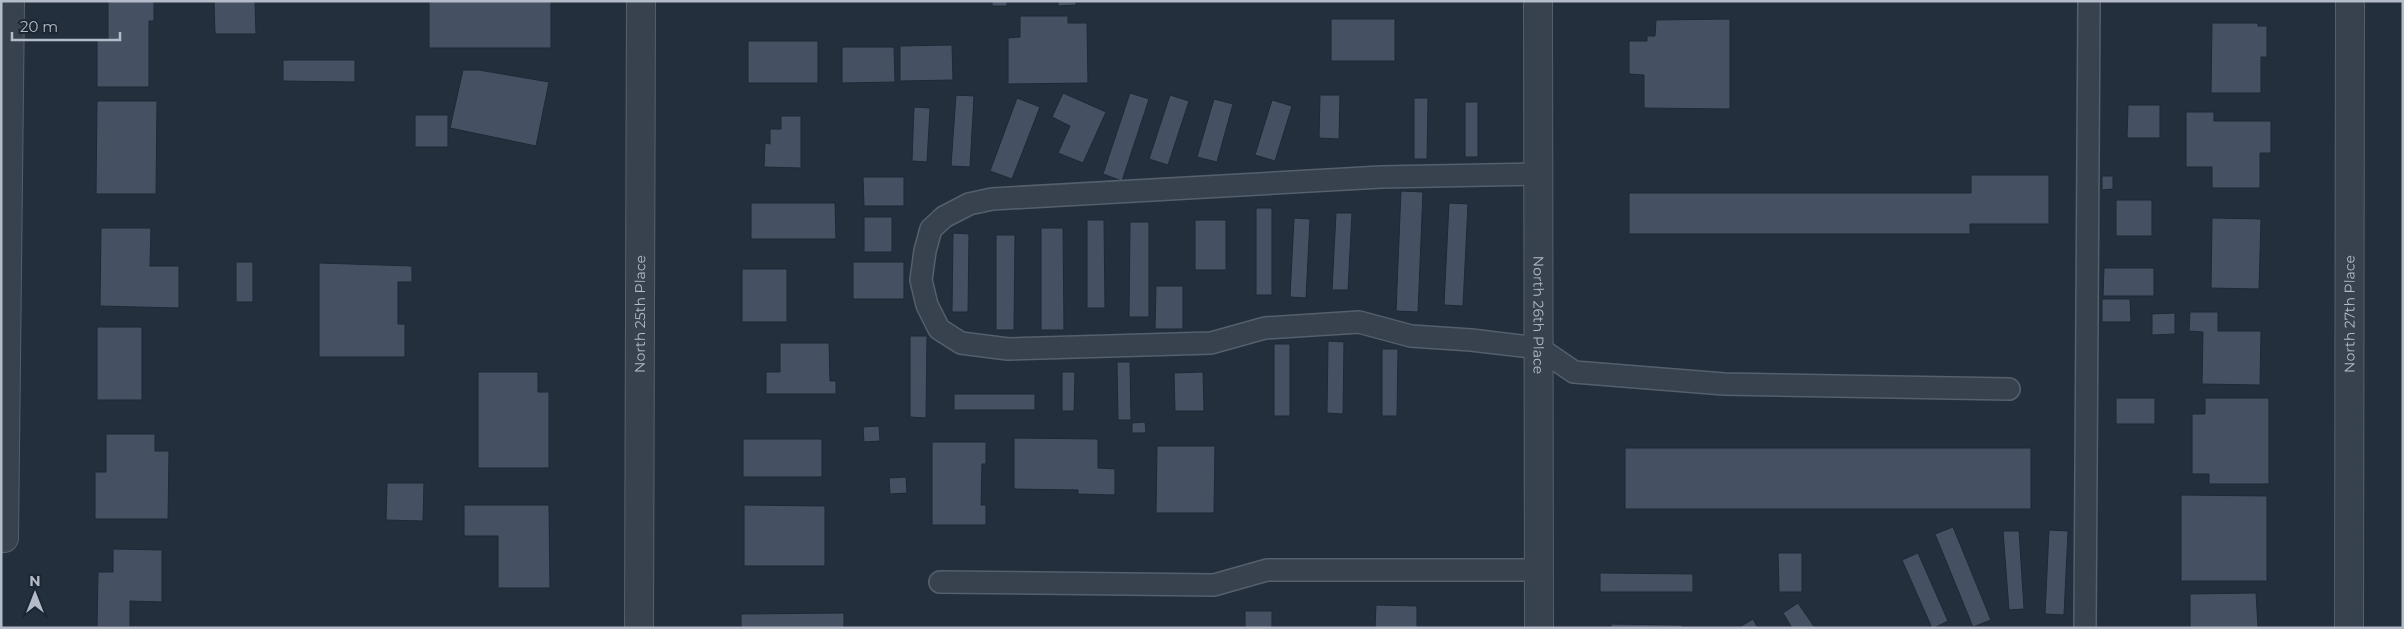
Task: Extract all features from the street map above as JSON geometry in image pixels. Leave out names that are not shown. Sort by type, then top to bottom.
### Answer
[{"type":"street","points":[[3,538],[10,1]]},
{"type":"street","name":"North 25th Place","points":[[639,628],[641,1]]},
{"type":"street","name":"North 26th Place","points":[[1538,1],[1539,628]]},
{"type":"street","name":"North 27th Place","points":[[2349,628],[2350,1]]},
{"type":"lane","points":[[2085,628],[2088,1]]},
{"type":"lane","points":[[1538,174],[1381,177],[992,199],[970,204],[944,217],[931,229],[921,280],[927,305],[939,329],[960,343],[1008,349],[1211,343],[1265,328],[1359,322],[1412,336],[1471,340],[1539,348],[1574,372],[1724,384],[2009,389]]},
{"type":"lane","points":[[940,582],[1214,585],[1267,570],[1539,570]]},
{"type":"building","points":[[108,1],[152,1],[154,3],[154,21],[149,21],[149,87],[97,87],[97,40],[108,40]]},
{"type":"building","points":[[214,1],[255,1],[256,34],[215,34]]},
{"type":"building","points":[[429,1],[551,1],[551,48],[429,48]]},
{"type":"building","points":[[992,1],[1007,1],[1007,6],[992,6]]},
{"type":"building","points":[[1058,1],[1076,1],[1076,5],[1058,6]]},
{"type":"building","points":[[1020,16],[1068,16],[1068,23],[1087,23],[1088,83],[1008,84],[1008,38],[1020,37]]},
{"type":"building","points":[[1331,19],[1395,19],[1395,61],[1331,61]]},
{"type":"building","points":[[1730,19],[1730,109],[1644,108],[1644,75],[1629,74],[1629,41],[1647,41],[1647,36],[1655,36],[1656,20]]},
{"type":"building","points":[[2212,23],[2258,23],[2258,26],[2267,26],[2267,57],[2261,57],[2261,93],[2211,93]]},
{"type":"building","points":[[748,41],[818,41],[818,83],[748,83]]},
{"type":"building","points":[[952,45],[953,80],[900,81],[900,46]]},
{"type":"building","points":[[842,47],[894,47],[895,82],[842,83]]},
{"type":"building","points":[[283,60],[355,60],[355,82],[283,81]]},
{"type":"building","points":[[463,70],[479,70],[549,82],[536,146],[450,128]]},
{"type":"building","points":[[1063,93],[1106,112],[1083,163],[1058,153],[1070,126],[1052,117]]},
{"type":"building","points":[[1130,93],[1149,99],[1122,181],[1103,174]]},
{"type":"building","points":[[956,95],[974,96],[970,167],[951,166]]},
{"type":"building","points":[[1170,95],[1189,101],[1168,165],[1149,159]]},
{"type":"building","points":[[1320,95],[1340,95],[1339,139],[1319,138]]},
{"type":"building","points":[[1017,98],[1040,107],[1012,179],[990,171]]},
{"type":"building","points":[[1414,98],[1428,98],[1427,159],[1414,159]]},
{"type":"building","points":[[1214,99],[1233,104],[1217,162],[1197,157]]},
{"type":"building","points":[[1272,100],[1292,106],[1275,161],[1255,155]]},
{"type":"building","points":[[97,101],[157,101],[156,194],[96,194]]},
{"type":"building","points":[[1465,102],[1478,102],[1478,157],[1465,157]]},
{"type":"building","points":[[2128,105],[2160,105],[2160,138],[2127,138]]},
{"type":"building","points":[[914,107],[930,108],[927,162],[912,161]]},
{"type":"building","points":[[2186,112],[2214,112],[2214,121],[2271,121],[2271,153],[2260,153],[2260,188],[2212,188],[2212,167],[2186,167]]},
{"type":"building","points":[[415,115],[448,115],[448,147],[415,147]]},
{"type":"building","points":[[781,116],[801,116],[801,168],[764,167],[765,143],[770,144],[770,129],[781,129]]},
{"type":"building","points":[[1971,175],[2049,175],[2049,224],[1970,224],[1970,234],[1629,234],[1629,193],[1971,193]]},
{"type":"building","points":[[2102,176],[2113,176],[2113,189],[2102,190]]},
{"type":"building","points":[[863,177],[904,177],[904,206],[864,206]]},
{"type":"building","points":[[1401,191],[1423,192],[1418,312],[1396,311]]},
{"type":"building","points":[[2116,200],[2152,200],[2152,236],[2116,236]]},
{"type":"building","points":[[751,203],[835,203],[836,239],[751,239]]},
{"type":"building","points":[[1449,203],[1468,204],[1463,306],[1444,305]]},
{"type":"building","points":[[1256,208],[1272,208],[1272,295],[1256,295]]},
{"type":"building","points":[[1336,213],[1352,213],[1348,290],[1332,290]]},
{"type":"building","points":[[864,217],[892,217],[892,252],[864,252]]},
{"type":"building","points":[[1294,218],[1310,219],[1306,298],[1290,297]]},
{"type":"building","points":[[2212,218],[2261,219],[2259,289],[2211,288]]},
{"type":"building","points":[[1087,220],[1104,220],[1105,308],[1087,308]]},
{"type":"building","points":[[1195,220],[1226,220],[1226,270],[1195,270]]},
{"type":"building","points":[[1130,222],[1149,222],[1149,317],[1129,317]]},
{"type":"building","points":[[101,228],[151,228],[150,266],[179,266],[179,308],[100,306]]},
{"type":"building","points":[[1041,228],[1063,228],[1064,330],[1041,330]]},
{"type":"building","points":[[953,233],[969,234],[968,312],[952,312]]},
{"type":"building","points":[[996,235],[1015,235],[1014,330],[996,330]]},
{"type":"building","points":[[236,262],[253,262],[253,302],[236,302]]},
{"type":"building","points":[[853,262],[904,262],[904,299],[853,299]]},
{"type":"building","points":[[319,263],[412,266],[412,282],[398,282],[398,324],[405,324],[405,357],[319,357]]},
{"type":"building","points":[[2104,268],[2154,268],[2154,296],[2103,296]]},
{"type":"building","points":[[742,269],[787,269],[787,322],[742,322]]},
{"type":"building","points":[[1156,286],[1183,286],[1183,329],[1155,329]]},
{"type":"building","points":[[2102,299],[2130,299],[2131,322],[2102,322]]},
{"type":"building","points":[[2190,312],[2218,312],[2218,331],[2261,331],[2260,385],[2202,384],[2203,332],[2189,331]]},
{"type":"building","points":[[2175,313],[2175,334],[2152,335],[2152,314]]},
{"type":"building","points":[[97,327],[142,327],[142,400],[97,400]]},
{"type":"building","points":[[910,336],[927,336],[926,418],[910,417]]},
{"type":"building","points":[[1328,341],[1344,342],[1343,414],[1327,413]]},
{"type":"building","points":[[780,343],[829,343],[830,381],[836,381],[836,394],[766,394],[766,372],[780,372]]},
{"type":"building","points":[[1274,344],[1290,344],[1290,416],[1274,416]]},
{"type":"building","points":[[1382,349],[1398,349],[1397,416],[1382,416]]},
{"type":"building","points":[[1117,362],[1130,362],[1131,420],[1118,420]]},
{"type":"building","points":[[478,372],[538,372],[538,392],[549,392],[549,468],[478,468]]},
{"type":"building","points":[[1062,372],[1075,372],[1074,411],[1062,411]]},
{"type":"building","points":[[1203,372],[1204,411],[1175,411],[1174,373]]},
{"type":"building","points":[[954,394],[1035,394],[1035,410],[954,410]]},
{"type":"building","points":[[2116,398],[2155,398],[2155,424],[2116,424]]},
{"type":"building","points":[[2205,398],[2269,398],[2269,484],[2209,484],[2209,474],[2192,474],[2192,414],[2205,414]]},
{"type":"building","points":[[1145,422],[1146,433],[1132,433],[1132,423]]},
{"type":"building","points":[[879,426],[880,441],[864,442],[863,427]]},
{"type":"building","points":[[106,434],[155,434],[155,451],[169,451],[168,519],[95,519],[95,472],[106,472]]},
{"type":"building","points":[[1014,438],[1098,439],[1098,468],[1115,469],[1115,495],[1078,494],[1078,490],[1014,489]]},
{"type":"building","points":[[743,439],[822,439],[822,477],[743,477]]},
{"type":"building","points":[[932,442],[986,442],[986,464],[982,464],[981,505],[986,505],[986,525],[932,525]]},
{"type":"building","points":[[1157,446],[1215,446],[1214,513],[1156,513]]},
{"type":"building","points":[[1625,448],[2031,448],[2031,509],[1625,509]]},
{"type":"building","points":[[906,477],[907,493],[890,494],[889,478]]},
{"type":"building","points":[[387,483],[424,483],[423,521],[386,520]]},
{"type":"building","points":[[2181,495],[2267,496],[2267,581],[2181,581]]},
{"type":"building","points":[[464,505],[549,505],[550,588],[498,588],[498,536],[464,536]]},
{"type":"building","points":[[744,505],[825,506],[825,566],[744,566]]},
{"type":"building","points":[[1953,527],[1991,620],[1973,627],[1935,534]]},
{"type":"building","points":[[2049,530],[2068,531],[2064,615],[2045,614]]},
{"type":"building","points":[[2003,531],[2019,531],[2024,609],[2009,610]]},
{"type":"building","points":[[113,549],[162,550],[162,602],[130,601],[130,627],[97,627],[98,572],[113,572]]},
{"type":"building","points":[[1778,553],[1802,553],[1802,592],[1779,592]]},
{"type":"building","points":[[1918,553],[1948,621],[1934,628],[1932,628],[1902,560]]},
{"type":"building","points":[[1600,573],[1693,574],[1693,592],[1600,592]]},
{"type":"building","points":[[2256,593],[2258,628],[2190,628],[2190,594]]},
{"type":"building","points":[[1798,603],[1815,628],[1792,628],[1783,613]]},
{"type":"building","points":[[1376,605],[1417,606],[1417,628],[1375,628]]},
{"type":"building","points":[[1245,611],[1272,611],[1272,628],[1245,628]]},
{"type":"building","points":[[844,613],[844,628],[741,628],[741,614]]},
{"type":"building","points":[[1753,619],[1758,628],[1738,628]]},
{"type":"building","points":[[1611,624],[1682,625],[1682,628],[1611,628]]}]
